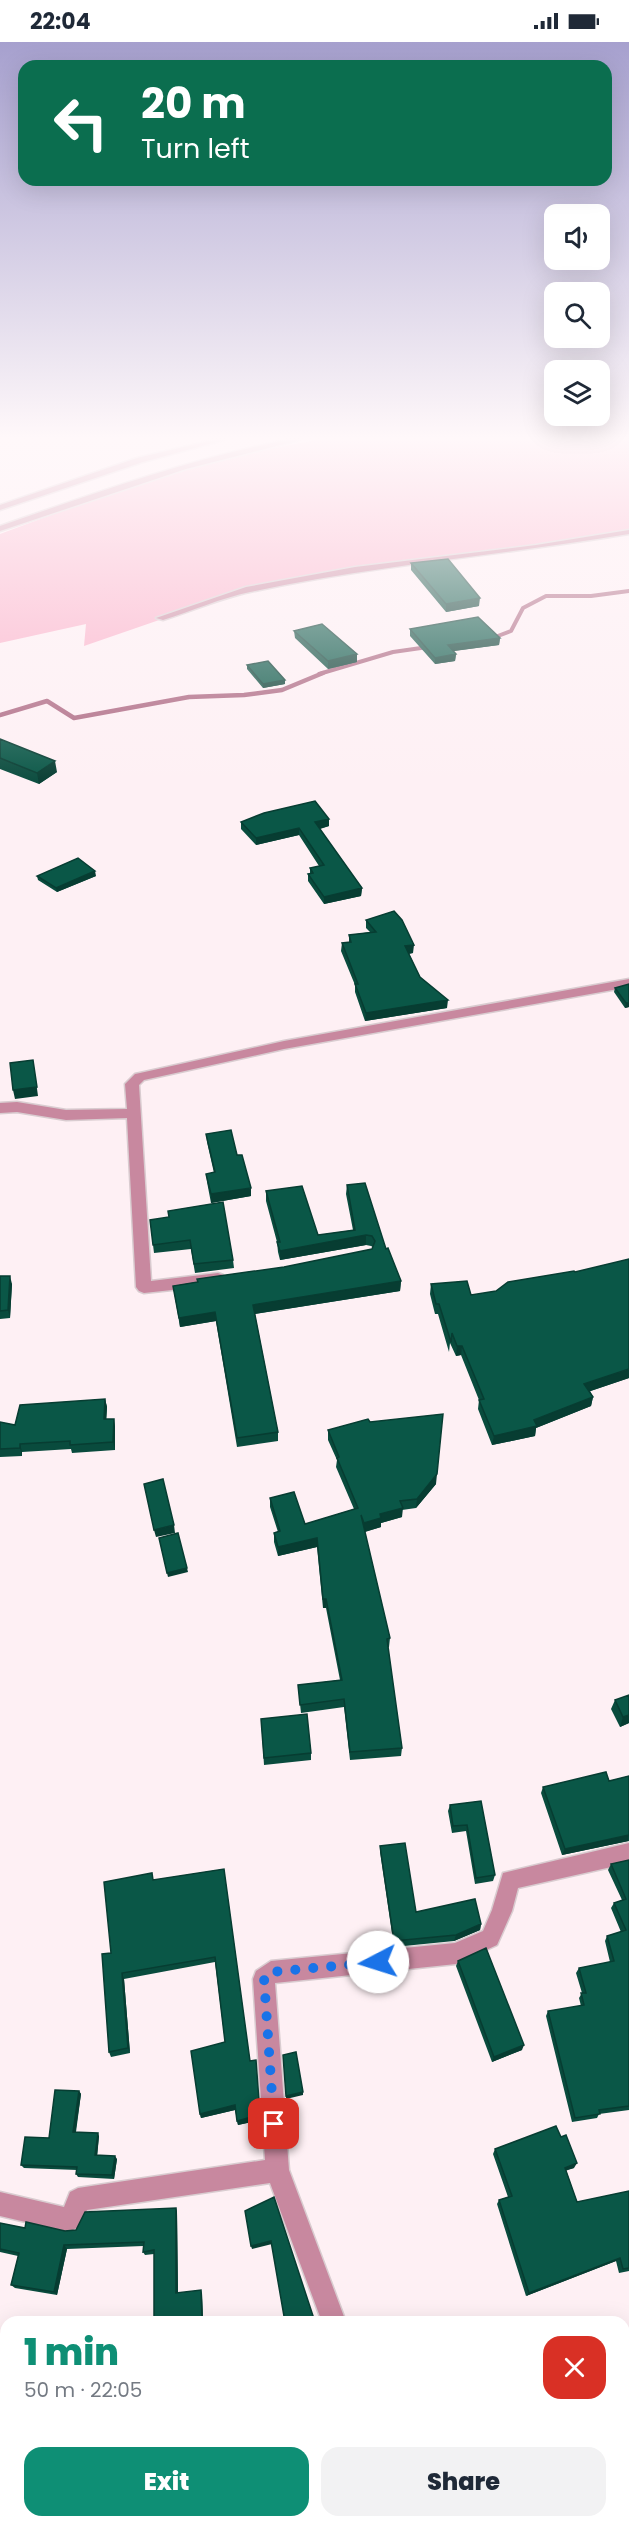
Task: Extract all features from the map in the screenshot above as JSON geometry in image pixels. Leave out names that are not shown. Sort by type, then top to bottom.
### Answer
[{"type":"street","points":[[160,618],[246,590],[344,572],[467,556]]},
{"type":"street","points":[[234,1277],[144,1287],[132,1084],[140,1077],[284,1045],[629,982]]},
{"type":"street","points":[[0,1108],[16,1107],[66,1115],[134,1113]]},
{"type":"street","points":[[332,2316],[277,2170],[264,1978],[271,1972],[456,1953],[490,1938],[502,1911],[510,1880],[629,1853]]},
{"type":"street","points":[[0,2204],[68,2220],[73,2218],[78,2200],[277,2170]]},
{"type":"shaded area","points":[[0,556],[454,556],[246,590],[84,646],[86,624],[0,643]]},
{"type":"building","points":[[448,559],[480,598],[446,604],[411,563]]},
{"type":"building","points":[[478,617],[500,638],[448,645],[456,654],[435,658],[410,629]]},
{"type":"building","points":[[322,624],[357,654],[328,661],[294,631]]},
{"type":"building","points":[[268,661],[285,680],[263,684],[247,665]]},
{"type":"building","points":[[0,739],[55,761],[37,773],[0,758]]},
{"type":"building","points":[[315,801],[329,819],[315,822],[362,888],[324,897],[308,874],[313,873],[310,868],[324,865],[299,828],[256,838],[241,822],[264,813]]},
{"type":"building","points":[[78,858],[95,871],[56,888],[37,876]]},
{"type":"building","points":[[394,911],[402,920],[414,945],[405,946],[420,977],[448,1000],[366,1013],[355,984],[358,984],[342,943],[351,942],[349,935],[376,932],[366,920]]},
{"type":"building","points":[[629,984],[629,1003],[626,1003],[615,988]]},
{"type":"building","points":[[33,1060],[37,1087],[13,1090],[10,1063]]},
{"type":"building","points":[[231,1130],[237,1155],[242,1155],[251,1188],[211,1194],[206,1174],[215,1172],[206,1134]]},
{"type":"building","points":[[365,1183],[386,1249],[388,1248],[401,1281],[253,1305],[278,1432],[237,1438],[215,1312],[179,1318],[173,1286],[198,1282],[197,1279],[284,1267],[372,1249],[375,1241],[372,1236],[366,1235],[280,1251],[277,1242],[280,1242],[266,1191],[302,1186],[318,1235],[355,1230],[347,1185]]},
{"type":"building","points":[[223,1202],[233,1260],[194,1264],[190,1240],[153,1245],[150,1220],[169,1217],[168,1211]]},
{"type":"building","points":[[629,1259],[629,1369],[584,1384],[593,1397],[534,1420],[537,1426],[494,1436],[479,1400],[484,1399],[462,1346],[457,1346],[452,1333],[451,1342],[431,1284],[467,1281],[471,1295],[496,1291],[508,1282],[575,1272]]},
{"type":"building","points":[[0,1276],[10,1276],[8,1310],[0,1311]]},
{"type":"building","points":[[105,1399],[104,1419],[114,1419],[113,1442],[70,1445],[70,1441],[20,1444],[20,1448],[0,1449],[0,1422],[15,1425],[20,1405]]},
{"type":"building","points":[[443,1414],[437,1474],[417,1499],[400,1501],[403,1508],[380,1514],[381,1518],[364,1523],[361,1515],[390,1638],[387,1639],[402,1748],[350,1752],[344,1699],[300,1705],[298,1685],[342,1680],[326,1599],[323,1599],[317,1538],[278,1547],[274,1533],[280,1531],[270,1498],[294,1492],[305,1524],[358,1508],[328,1430],[368,1419],[370,1422]]},
{"type":"building","points":[[163,1479],[174,1525],[154,1530],[144,1484]]},
{"type":"building","points":[[178,1533],[187,1568],[167,1573],[159,1538]]},
{"type":"building","points":[[629,1695],[629,1715],[623,1717],[615,1700]]},
{"type":"building","points":[[307,1714],[311,1753],[264,1758],[261,1719]]},
{"type":"building","points":[[606,1772],[609,1781],[629,1776],[629,1835],[565,1849],[543,1787]]},
{"type":"building","points":[[481,1801],[495,1875],[476,1878],[467,1825],[453,1826],[450,1805]]},
{"type":"building","points":[[405,1843],[416,1912],[475,1899],[481,1924],[456,1935],[394,1941],[380,1846]]},
{"type":"building","points":[[629,1860],[629,2106],[599,2110],[600,2114],[575,2118],[548,2011],[584,2005],[581,1993],[586,1993],[579,1968],[614,1961],[607,1936],[626,1930],[614,1903],[626,1899],[611,1864]]},
{"type":"building","points":[[224,1869],[250,2061],[256,2060],[259,2101],[257,2101],[259,2115],[237,2121],[235,2105],[200,2114],[191,2051],[225,2042],[215,1957],[122,1973],[128,2048],[109,2052],[102,1954],[111,1953],[104,1882],[152,1873],[153,1880]]},
{"type":"building","points":[[486,1948],[524,2045],[494,2057],[458,1961]]},
{"type":"building","points":[[296,2052],[303,2092],[286,2096],[283,2055]]},
{"type":"building","points":[[55,2090],[79,2091],[73,2132],[98,2133],[95,2155],[115,2156],[112,2175],[76,2174],[77,2167],[21,2165],[25,2137],[49,2138]]},
{"type":"building","points":[[556,2126],[561,2137],[566,2135],[577,2163],[565,2168],[577,2202],[629,2191],[629,2268],[623,2269],[620,2258],[529,2293],[499,2200],[512,2196],[495,2149]]},
{"type":"building","points":[[274,2197],[313,2316],[284,2316],[271,2241],[251,2246],[245,2211]]},
{"type":"building","points":[[176,2208],[176,2293],[201,2290],[202,2316],[154,2316],[154,2250],[143,2252],[144,2242],[64,2245],[54,2292],[11,2285],[19,2253],[0,2249],[0,2223],[25,2228],[26,2222],[65,2231],[76,2230],[85,2212]]},
{"type":"waterway","points":[[490,639],[511,631],[523,608],[546,596],[591,596],[629,591]]},
{"type":"waterway","points":[[319,674],[393,652],[428,647]]},
{"type":"waterway","points":[[0,715],[47,701],[74,718],[189,697],[244,695],[282,690],[323,673]]},
{"type":"route","points":[[274,2124],[264,1978],[271,1972],[378,1962]]}]
